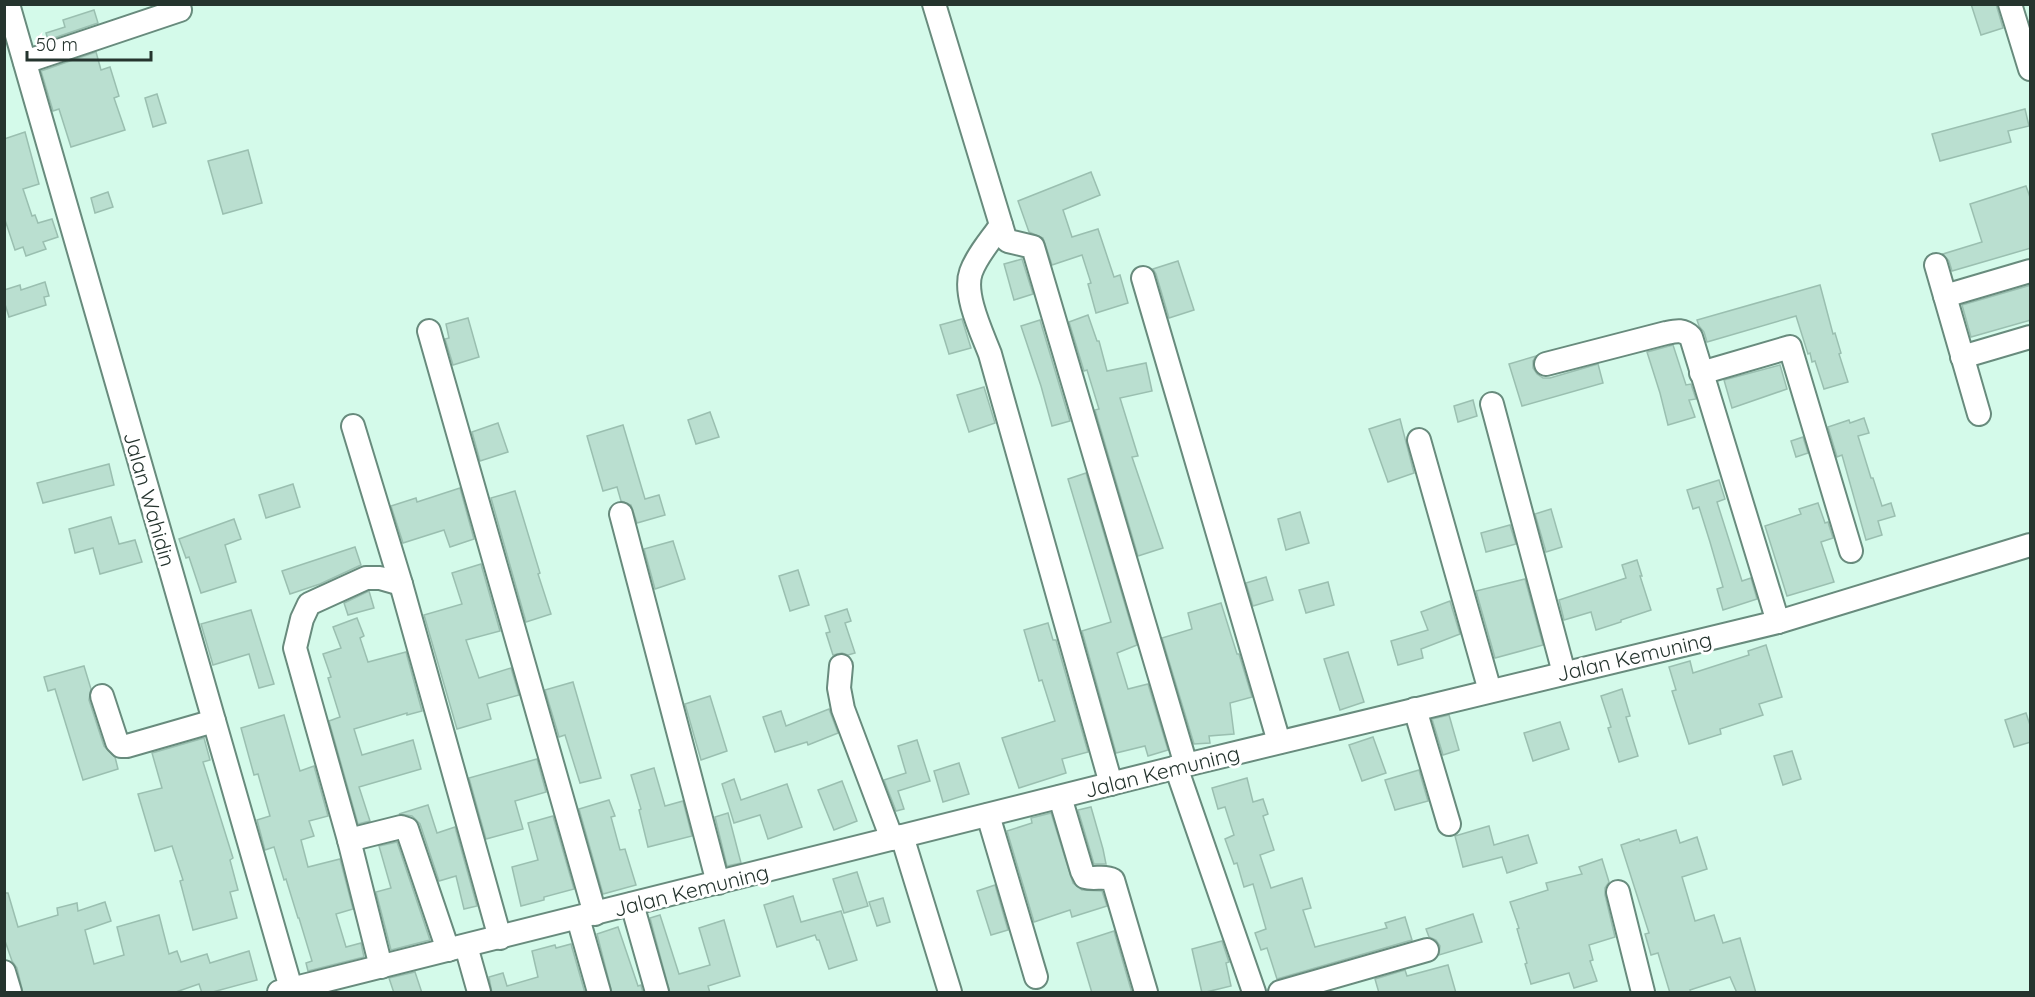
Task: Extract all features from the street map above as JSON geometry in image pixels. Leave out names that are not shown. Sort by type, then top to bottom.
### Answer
[{"type":"street","name":"Jalan Wahidin","points":[[8,4],[214,721],[288,992]]},
{"type":"street","points":[[934,4],[1001,225],[1008,241],[1033,247],[1181,766],[1254,993]]},
{"type":"street","points":[[2010,4],[2031,69]]},
{"type":"street","points":[[25,62],[180,10]]},
{"type":"street","points":[[1001,225],[981,253],[970,274],[969,288],[990,354],[1110,784]]},
{"type":"street","points":[[1936,265],[1979,414]]},
{"type":"street","points":[[1945,296],[2031,271]]},
{"type":"street","points":[[1143,278],[1279,742]]},
{"type":"street","points":[[429,331],[587,916],[599,993]]},
{"type":"street","points":[[1546,364],[1677,331],[1686,332],[1691,337],[1778,622]]},
{"type":"street","points":[[1962,357],[2031,337]]},
{"type":"street","points":[[1701,373],[1790,347],[1851,551]]},
{"type":"street","points":[[1492,404],[1564,673]]},
{"type":"street","points":[[353,426],[401,584],[500,938]]},
{"type":"street","points":[[1419,440],[1490,691]]},
{"type":"street","points":[[621,514],[718,883]]},
{"type":"street","name":"Jalan Kemuning","points":[[288,992],[1181,766],[1778,622],[2031,545]]},
{"type":"street","points":[[381,967],[349,840],[295,648],[302,619],[309,604],[366,578],[380,578],[401,584]]},
{"type":"street","points":[[841,666],[839,688],[843,709],[897,838],[950,993]]},
{"type":"street","points":[[102,696],[117,742],[121,746],[214,721]]},
{"type":"street","points":[[1416,709],[1449,824]]},
{"type":"street","points":[[1060,797],[1085,877],[1091,879],[1108,877],[1113,880],[1146,993]]},
{"type":"street","points":[[988,815],[1036,977]]},
{"type":"street","points":[[349,840],[401,827],[408,829],[457,948],[479,993]]},
{"type":"street","points":[[1618,892],[1643,993]]},
{"type":"street","points":[[632,904],[657,993]]},
{"type":"street","points":[[1280,993],[1427,950]]},
{"type":"street","points":[[4,972],[10,993]]},
{"type":"building","points":[[1971,4],[1996,4],[2003,28],[1981,35]]},
{"type":"building","points":[[94,10],[98,23],[48,40],[46,33],[65,27],[63,20]]},
{"type":"building","points":[[96,52],[101,70],[110,67],[119,96],[114,98],[125,130],[71,147],[59,109],[53,111],[41,71]]},
{"type":"building","points":[[157,94],[166,123],[153,127],[145,98]]},
{"type":"building","points":[[2025,109],[2029,126],[2008,131],[2011,142],[1940,161],[1932,134]]},
{"type":"building","points":[[25,132],[39,184],[23,189],[32,216],[35,215],[38,223],[52,219],[58,237],[43,242],[46,249],[26,256],[23,247],[15,250],[4,217],[4,139]]},
{"type":"building","points":[[248,150],[262,203],[223,214],[208,161]]},
{"type":"building","points":[[1091,172],[1100,195],[1063,210],[1072,237],[1098,229],[1114,277],[1120,275],[1128,303],[1096,313],[1088,284],[1091,283],[1082,255],[1052,265],[1043,238],[1029,232],[1018,201]]},
{"type":"building","points":[[2026,186],[2031,200],[2031,248],[1952,271],[1949,261],[1943,254],[1982,242],[1970,204]]},
{"type":"building","points":[[108,192],[113,207],[95,213],[91,198]]},
{"type":"building","points":[[1022,259],[1033,294],[1014,300],[1004,264]]},
{"type":"building","points":[[1178,261],[1194,310],[1169,318],[1153,269]]},
{"type":"building","points":[[45,282],[49,296],[44,297],[46,305],[9,317],[4,301],[4,290],[20,285],[21,290]]},
{"type":"building","points":[[1820,285],[1848,382],[1824,389],[1815,361],[1812,362],[1810,353],[1808,354],[1796,316],[1707,342],[1697,320]]},
{"type":"building","points":[[2031,285],[2031,320],[1971,337],[1962,305]]},
{"type":"building","points":[[1088,315],[1097,341],[1099,341],[1107,371],[1146,363],[1152,391],[1120,398],[1138,456],[1132,457],[1163,548],[1138,556],[1095,410],[1099,409],[1069,322]]},
{"type":"building","points":[[468,318],[479,357],[453,365],[445,339],[449,338],[446,324]]},
{"type":"building","points":[[962,319],[971,348],[949,354],[940,325]]},
{"type":"building","points":[[1040,320],[1070,421],[1052,426],[1021,326]]},
{"type":"building","points":[[1673,345],[1686,385],[1691,384],[1696,399],[1689,400],[1695,417],[1668,425],[1647,352]]},
{"type":"building","points":[[1536,356],[1533,368],[1543,378],[1598,364],[1603,383],[1522,406],[1509,364]]},
{"type":"building","points":[[1780,365],[1787,389],[1732,408],[1724,380]]},
{"type":"building","points":[[984,387],[995,423],[969,432],[957,395]]},
{"type":"building","points":[[1473,400],[1477,416],[1458,422],[1454,406]]},
{"type":"building","points":[[710,412],[719,437],[696,444],[688,420]]},
{"type":"building","points":[[1864,418],[1869,433],[1858,436],[1871,478],[1873,478],[1882,506],[1891,503],[1895,516],[1878,521],[1882,535],[1866,540],[1842,455],[1837,457],[1828,427]]},
{"type":"building","points":[[1400,419],[1414,473],[1388,482],[1369,429]]},
{"type":"building","points":[[498,423],[508,452],[480,461],[472,432]]},
{"type":"building","points":[[623,425],[645,499],[659,495],[665,515],[637,523],[631,505],[621,501],[617,487],[603,491],[587,436]]},
{"type":"building","points":[[1803,437],[1808,453],[1796,457],[1791,441]]},
{"type":"building","points":[[109,464],[114,485],[43,503],[37,483]]},
{"type":"building","points":[[1086,473],[1137,645],[1117,653],[1128,689],[1148,684],[1168,750],[1148,756],[1145,746],[1116,753],[1082,631],[1111,622],[1068,479]]},
{"type":"building","points":[[1719,480],[1725,499],[1717,502],[1742,581],[1751,578],[1757,599],[1723,610],[1717,589],[1723,587],[1710,542],[1699,507],[1693,509],[1687,490]]},
{"type":"building","points":[[293,484],[300,507],[266,518],[259,495]]},
{"type":"building","points":[[460,488],[474,539],[450,547],[444,530],[403,543],[391,506],[416,498],[417,502]]},
{"type":"building","points":[[515,491],[551,614],[526,622],[491,498]]},
{"type":"building","points":[[1818,503],[1833,538],[1821,542],[1834,582],[1787,596],[1765,526],[1801,514],[1799,509]]},
{"type":"building","points":[[1551,509],[1562,547],[1546,552],[1535,514]]},
{"type":"building","points":[[1300,512],[1309,543],[1286,550],[1278,519]]},
{"type":"building","points":[[111,517],[119,544],[135,540],[142,562],[100,574],[93,548],[75,553],[69,529]]},
{"type":"building","points":[[234,519],[241,539],[225,545],[236,582],[201,593],[189,557],[186,558],[179,539]]},
{"type":"building","points":[[1510,525],[1516,544],[1486,552],[1481,533]]},
{"type":"building","points":[[673,541],[685,579],[655,589],[644,549]]},
{"type":"building","points":[[355,547],[361,565],[320,584],[290,594],[282,571]]},
{"type":"building","points":[[1637,560],[1651,610],[1596,630],[1591,612],[1564,620],[1559,600],[1626,578],[1622,565]]},
{"type":"building","points":[[481,564],[500,631],[466,640],[479,678],[511,668],[519,695],[487,704],[491,719],[457,729],[424,615],[462,604],[452,573]]},
{"type":"building","points":[[798,570],[809,605],[790,611],[779,576]]},
{"type":"building","points":[[1266,577],[1273,600],[1253,606],[1246,583]]},
{"type":"building","points":[[1525,579],[1543,645],[1495,658],[1476,591]]},
{"type":"building","points":[[1328,582],[1334,605],[1306,613],[1299,590]]},
{"type":"building","points":[[369,591],[374,608],[348,615],[344,603]]},
{"type":"building","points":[[1450,601],[1460,634],[1421,649],[1423,658],[1398,665],[1391,641],[1428,630],[1421,612]]},
{"type":"building","points":[[1221,603],[1252,697],[1230,703],[1234,734],[1209,736],[1210,743],[1194,744],[1162,638],[1192,629],[1188,613]]},
{"type":"building","points":[[847,609],[851,621],[845,623],[855,653],[833,655],[826,633],[830,632],[825,616]]},
{"type":"building","points":[[251,610],[274,684],[259,688],[249,654],[213,665],[201,624]]},
{"type":"building","points":[[357,618],[364,636],[360,638],[368,662],[406,652],[422,711],[407,715],[407,713],[354,729],[362,755],[413,740],[421,769],[359,787],[370,821],[358,824],[329,721],[340,717],[323,654],[341,648],[333,627]]},
{"type":"building","points":[[1048,623],[1053,640],[1056,640],[1088,752],[1062,759],[1066,773],[1019,788],[1002,738],[1055,721],[1042,680],[1039,681],[1024,630]]},
{"type":"building","points":[[1766,645],[1782,697],[1759,704],[1763,715],[1720,729],[1721,734],[1689,744],[1672,691],[1676,690],[1669,667],[1690,661],[1693,673],[1749,655],[1748,651]]},
{"type":"building","points":[[1348,652],[1364,702],[1340,710],[1324,659]]},
{"type":"building","points":[[84,666],[91,689],[89,700],[104,746],[115,757],[118,769],[83,780],[55,689],[48,691],[44,677]]},
{"type":"building","points":[[573,682],[601,778],[580,783],[565,735],[559,737],[545,690]]},
{"type":"building","points":[[1622,689],[1630,716],[1626,717],[1638,756],[1619,762],[1601,696]]},
{"type":"building","points":[[710,696],[727,751],[701,760],[685,704]]},
{"type":"building","points":[[829,709],[838,733],[808,745],[807,742],[775,752],[763,717],[781,711],[786,726]]},
{"type":"building","points":[[2026,713],[2031,728],[2031,742],[2014,747],[2005,720]]},
{"type":"building","points":[[284,715],[300,771],[314,766],[328,816],[309,821],[314,836],[301,840],[308,867],[340,859],[353,909],[336,914],[346,947],[361,943],[364,957],[308,971],[306,963],[312,961],[286,879],[284,880],[274,847],[265,850],[257,820],[270,816],[258,774],[254,775],[241,728]]},
{"type":"building","points":[[1449,715],[1459,750],[1443,755],[1432,719]]},
{"type":"building","points":[[1560,722],[1569,749],[1533,761],[1524,733]]},
{"type":"building","points":[[1373,737],[1386,773],[1362,781],[1349,745]]},
{"type":"building","points":[[204,738],[210,760],[203,762],[233,858],[230,860],[238,890],[230,892],[237,918],[193,930],[180,881],[183,880],[172,846],[155,851],[138,794],[162,788],[152,753]]},
{"type":"building","points":[[917,740],[930,781],[898,791],[904,809],[896,811],[884,780],[906,773],[898,746]]},
{"type":"building","points":[[1792,751],[1801,779],[1783,785],[1774,756]]},
{"type":"building","points":[[537,759],[546,792],[515,801],[523,829],[486,839],[469,778]]},
{"type":"building","points":[[959,763],[969,794],[943,802],[934,771]]},
{"type":"building","points":[[654,768],[665,806],[683,801],[692,836],[648,847],[639,810],[641,809],[631,775]]},
{"type":"building","points":[[1419,770],[1428,801],[1395,810],[1385,780]]},
{"type":"building","points":[[1247,778],[1253,802],[1263,799],[1268,814],[1263,816],[1274,850],[1260,855],[1271,888],[1302,878],[1311,908],[1303,910],[1315,947],[1387,928],[1385,923],[1405,917],[1412,940],[1277,979],[1267,948],[1261,950],[1255,933],[1266,929],[1253,884],[1244,887],[1237,863],[1234,864],[1225,839],[1234,835],[1225,807],[1218,809],[1212,788]]},
{"type":"building","points":[[734,779],[741,800],[787,784],[802,827],[768,839],[760,815],[734,823],[722,784]]},
{"type":"building","points":[[842,781],[857,821],[834,830],[818,790]]},
{"type":"building","points":[[609,800],[615,816],[611,817],[620,850],[625,849],[636,885],[603,894],[579,809]]},
{"type":"building","points":[[428,805],[437,833],[455,827],[477,906],[464,909],[456,876],[439,881],[420,824],[412,816],[399,814]]},
{"type":"building","points":[[1091,807],[1106,864],[1094,864],[1078,810]]},
{"type":"building","points":[[728,813],[741,863],[727,866],[715,817]]},
{"type":"building","points":[[1051,813],[1073,883],[1082,890],[1102,891],[1107,906],[1072,917],[1070,910],[1034,922],[1007,831],[1032,823],[1031,818]]},
{"type":"building","points":[[553,816],[574,889],[521,906],[512,867],[538,860],[528,823]]},
{"type":"building","points":[[1489,826],[1494,845],[1528,835],[1537,863],[1507,873],[1502,857],[1463,867],[1455,836]]},
{"type":"building","points":[[1676,830],[1680,843],[1697,837],[1707,869],[1682,877],[1695,921],[1714,915],[1723,943],[1740,938],[1756,993],[1737,993],[1730,977],[1690,990],[1691,993],[1670,993],[1658,953],[1651,955],[1645,934],[1649,933],[1621,845]]},
{"type":"building","points":[[397,842],[430,940],[391,950],[376,892],[391,888],[379,846]]},
{"type":"building","points":[[1602,859],[1609,882],[1605,888],[1605,895],[1615,937],[1589,945],[1593,960],[1590,961],[1597,981],[1574,988],[1569,973],[1531,984],[1517,929],[1519,928],[1510,902],[1548,890],[1546,883],[1582,874],[1579,867]]},
{"type":"building","points":[[857,872],[868,906],[844,913],[833,879]]},
{"type":"building","points":[[995,885],[1008,930],[991,935],[977,891]]},
{"type":"building","points":[[4,893],[8,893],[18,927],[58,915],[57,908],[77,903],[78,911],[105,902],[111,921],[85,930],[94,964],[124,955],[117,927],[159,915],[169,954],[177,951],[181,962],[207,954],[210,963],[249,951],[257,980],[209,993],[202,993],[199,984],[173,993],[23,993],[17,968],[12,961],[4,938]]},
{"type":"building","points":[[793,896],[801,922],[841,911],[857,960],[829,969],[815,935],[777,947],[764,905]]},
{"type":"building","points":[[883,898],[890,922],[877,926],[869,902]]},
{"type":"building","points":[[1473,914],[1482,942],[1439,955],[1440,946],[1436,940],[1429,937],[1426,929]]},
{"type":"building","points":[[660,915],[679,974],[710,965],[699,928],[724,920],[740,976],[708,986],[710,993],[670,993],[650,918]]},
{"type":"building","points":[[618,927],[638,986],[641,985],[643,993],[612,993],[597,934]]},
{"type":"building","points":[[1114,931],[1132,993],[1092,993],[1077,943]]},
{"type":"building","points":[[1222,941],[1229,962],[1226,963],[1231,986],[1202,993],[1192,949]]},
{"type":"building","points":[[571,944],[585,993],[492,993],[489,977],[503,973],[507,986],[538,977],[532,951],[555,945],[556,948]]},
{"type":"building","points":[[1448,965],[1456,993],[1379,993],[1375,979],[1405,970],[1407,976]]},
{"type":"building","points":[[415,972],[422,993],[394,993],[389,978]]}]
